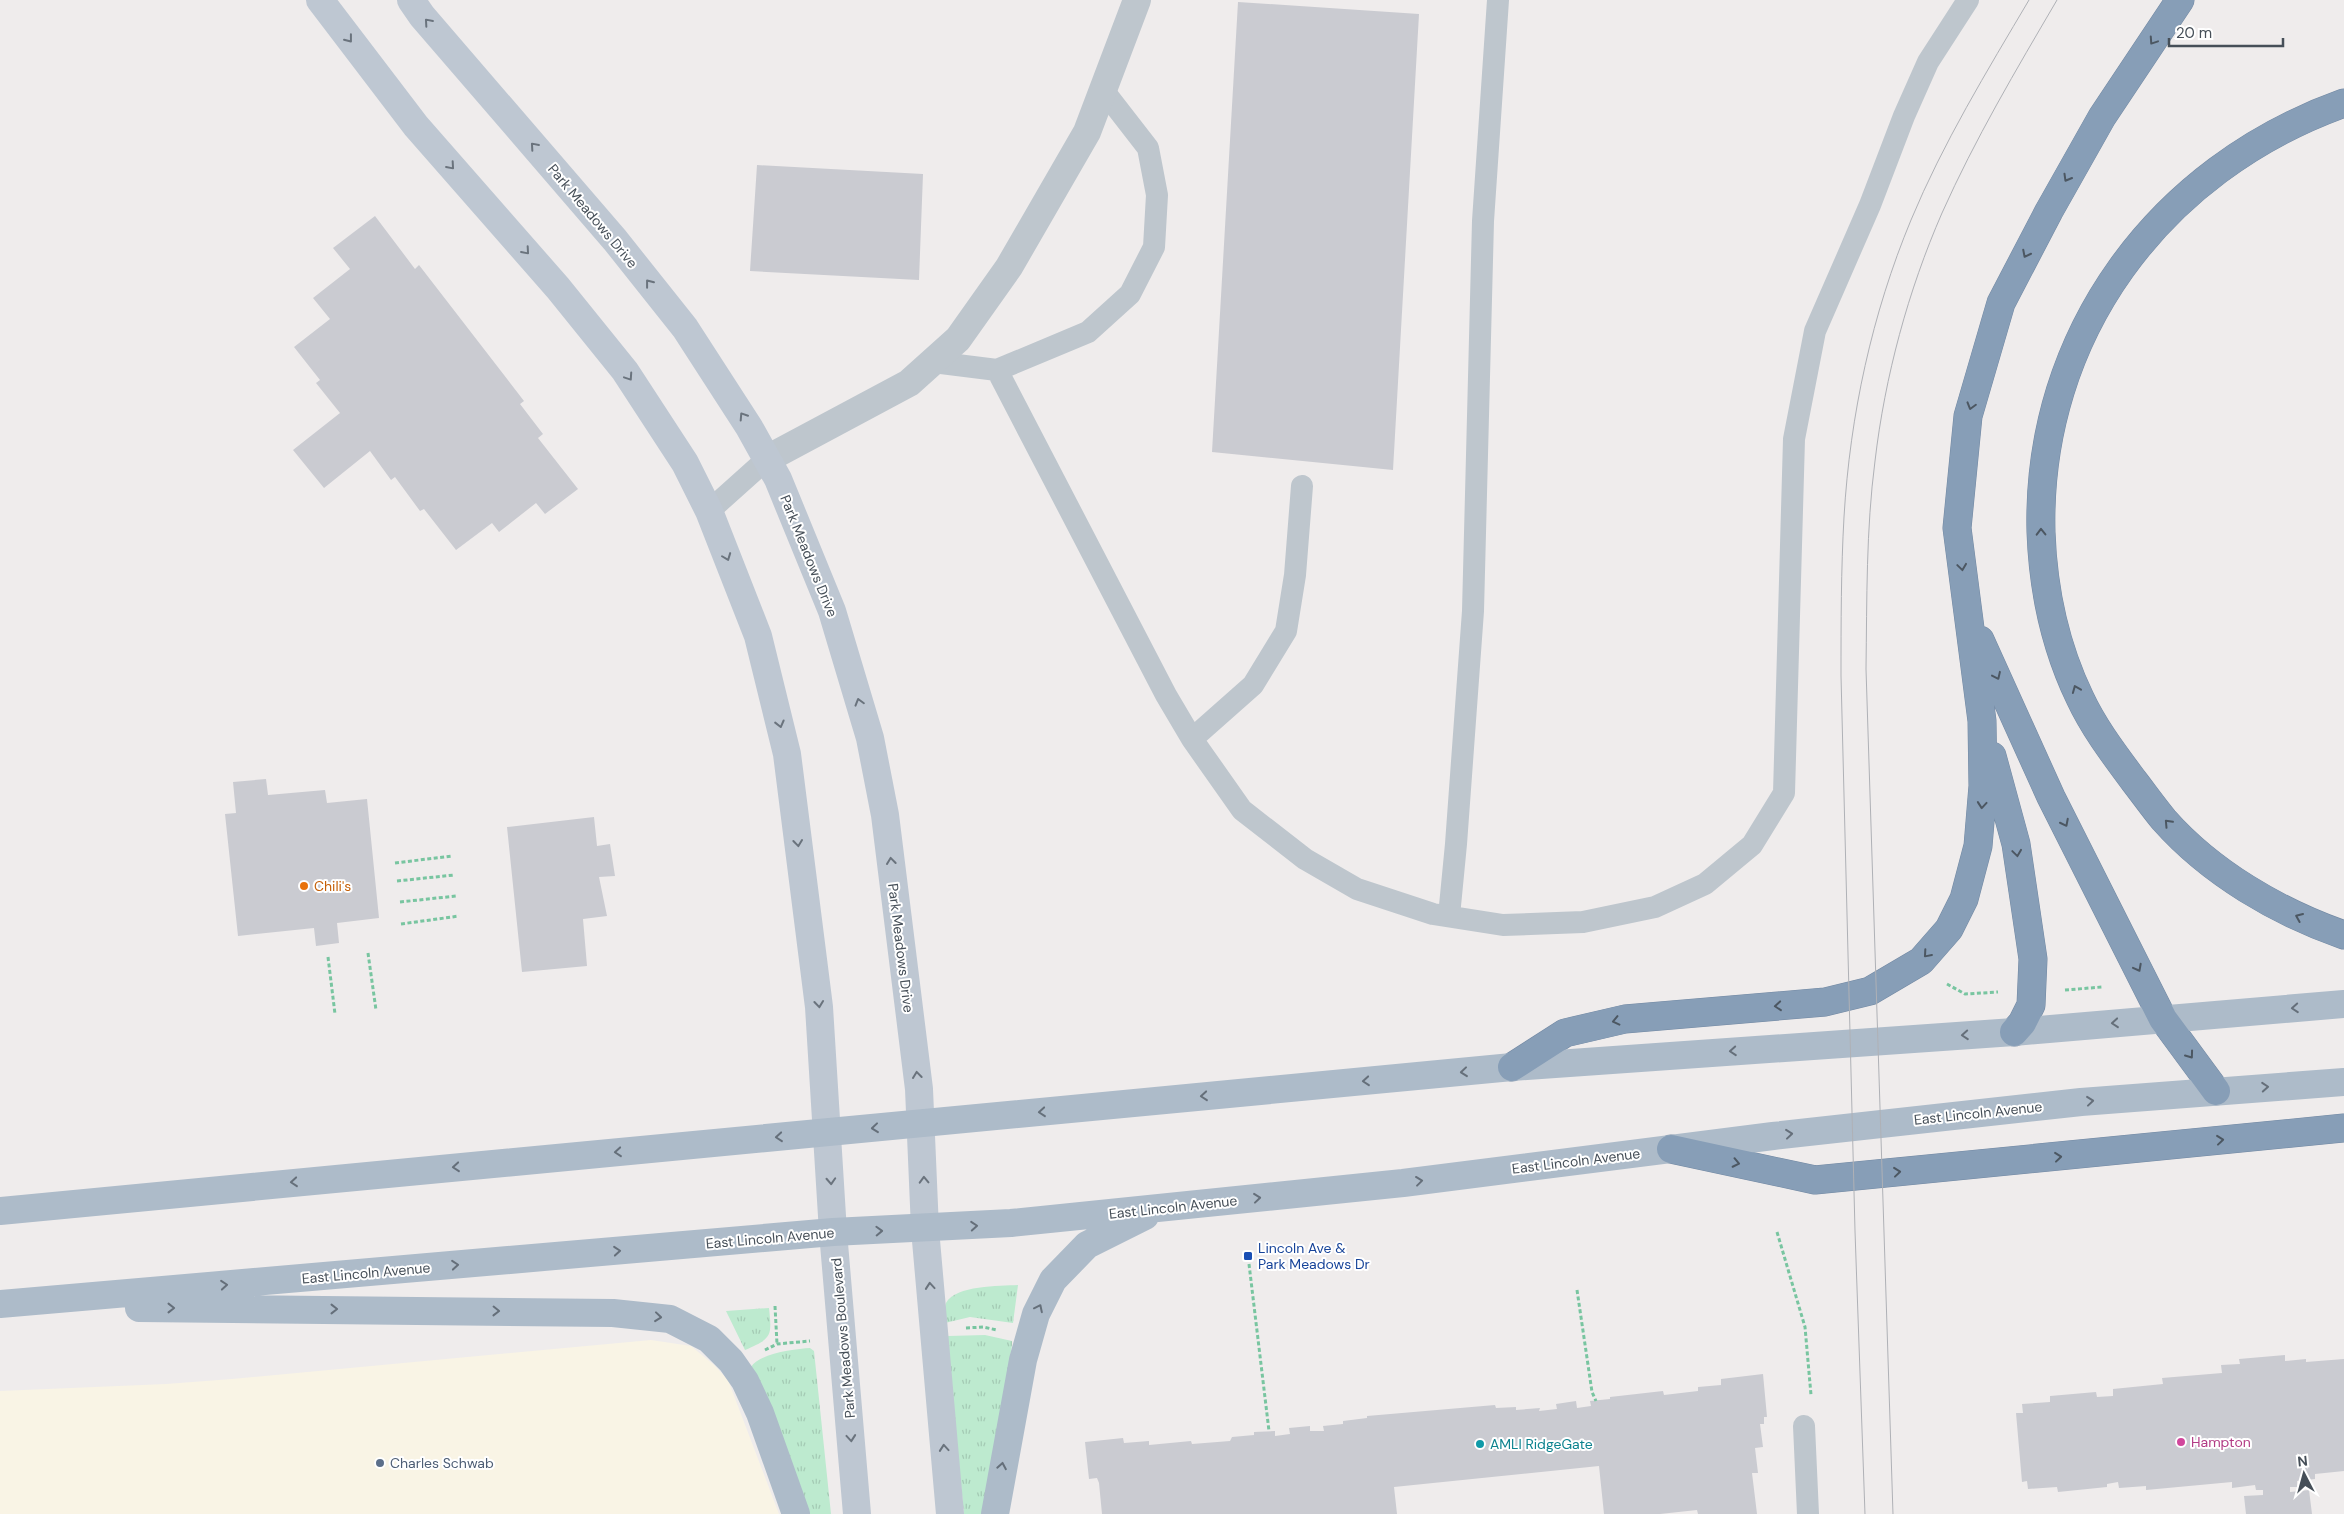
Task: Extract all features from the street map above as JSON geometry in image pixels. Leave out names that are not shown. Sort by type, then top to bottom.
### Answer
[{"type":"highway","points":[[1512,1067],[1565,1033],[1625,1019],[1825,1002],[1870,991],[1921,961],[1949,929],[1960,907],[1978,846],[1983,786],[1982,721],[1957,528],[1968,416],[2001,303],[2049,211],[2102,117],[2180,0]]},
{"type":"highway","points":[[2344,103],[2310,115],[2251,146],[2202,181],[2151,229],[2113,278],[2080,336],[2059,391],[2046,445],[2041,498],[2042,554],[2049,603],[2060,649],[2080,699],[2104,741],[2164,820],[2195,851],[2236,882],[2285,911],[2344,935]]},
{"type":"highway","points":[[1969,616],[2051,797],[2163,1019],[2216,1091]]},
{"type":"highway","points":[[1982,721],[2016,844],[2033,959],[2031,1005],[2025,1018],[2014,1032]]},
{"type":"highway","points":[[1671,1149],[1815,1180],[2344,1128]]},
{"type":"main road","points":[[320,0],[416,126],[558,288],[625,371],[685,463],[709,511],[758,636],[787,754],[819,1007],[828,1132]]},
{"type":"main road","name":"Park Meadows Drive","points":[[411,0],[422,16],[615,240],[685,328],[767,458],[805,542],[832,611],[870,738],[885,815],[922,1123],[925,1229]]},
{"type":"main road","points":[[0,1212],[1512,1067],[2014,1032],[2344,1004]]},
{"type":"main road","name":"East Lincoln Avenue","points":[[0,1306],[834,1232],[925,1229],[1011,1223],[1403,1183],[1671,1149],[2081,1102],[2344,1082]]},
{"type":"main road","name":"Park Meadows Boulevard","points":[[828,1132],[834,1232],[857,1514]]},
{"type":"main road","points":[[994,1514],[1023,1360],[1036,1314],[1053,1280],[1087,1245],[1161,1208]]},
{"type":"main road","points":[[925,1229],[950,1514]]},
{"type":"main road","points":[[0,1306],[603,1312],[670,1319],[709,1339],[731,1361],[745,1382],[760,1414],[796,1514]]},
{"type":"street","points":[[767,458],[909,383],[958,339],[1009,267],[1087,132],[1137,0]]},
{"type":"lane","points":[[1449,916],[1473,611],[1483,221],[1498,0]]},
{"type":"lane","points":[[997,370],[1166,695],[1192,739],[1242,810],[1305,859],[1357,889],[1433,914],[1503,925],[1583,922],[1655,908],[1705,884],[1752,845],[1784,793],[1794,439],[1815,331],[1924,71],[1968,0]]},
{"type":"lane","points":[[933,362],[997,370],[1088,332],[1130,294],[1154,248],[1157,195],[1148,148],[1103,90]]},
{"type":"lane","points":[[709,511],[767,458]]},
{"type":"lane","points":[[1192,739],[1253,685],[1286,631],[1296,575],[1302,486]]},
{"type":"lane","points":[[1804,1426],[1808,1514]]},
{"type":"path","points":[[395,862],[452,856]]},
{"type":"path","points":[[397,881],[454,875]]},
{"type":"path","points":[[400,902],[456,896]]},
{"type":"path","points":[[401,924],[459,916]]},
{"type":"path","points":[[368,953],[376,1010]]},
{"type":"path","points":[[328,957],[335,1014]]},
{"type":"path","points":[[1947,984],[1965,994],[2003,992]]},
{"type":"path","points":[[2061,990],[2102,987]]},
{"type":"path","points":[[1777,1232],[1805,1327],[1811,1413],[1804,1426]]},
{"type":"path","points":[[1249,1264],[1269,1431]]},
{"type":"path","points":[[1577,1290],[1592,1392],[1596,1401]]},
{"type":"path","points":[[775,1306],[777,1344]]},
{"type":"path","points":[[958,1329],[983,1327],[1006,1332]]},
{"type":"path","points":[[761,1352],[777,1344],[810,1341]]},
{"type":"shaded area","name":"Charles Schwab","points":[[651,1340],[691,1346],[714,1365],[728,1380],[779,1514],[0,1514],[0,1391],[166,1384],[232,1379]]},
{"type":"green space","points":[[1018,1285],[1013,1323],[970,1317],[945,1323],[946,1303],[951,1297],[968,1290],[990,1286]]},
{"type":"green space","points":[[769,1308],[770,1331],[768,1335],[761,1342],[745,1350],[726,1311]]},
{"type":"green space","points":[[985,1335],[1012,1341],[1012,1345],[985,1514],[964,1514],[946,1339],[948,1336]]},
{"type":"green space","points":[[810,1348],[814,1351],[831,1514],[805,1514],[751,1367],[762,1358],[770,1355]]},
{"type":"building","points":[[1238,2],[1419,14],[1393,470],[1212,452]]},
{"type":"building","points":[[757,165],[923,174],[919,280],[750,271]]},
{"type":"building","points":[[375,216],[415,269],[419,265],[524,401],[520,404],[543,434],[538,438],[578,489],[545,514],[536,503],[499,532],[492,523],[456,550],[424,509],[420,511],[395,477],[391,480],[370,451],[324,488],[293,450],[340,413],[316,383],[320,380],[294,347],[330,319],[313,298],[350,269],[333,248]]},
{"type":"building","name":"Chili's","points":[[266,779],[268,795],[325,790],[327,803],[367,799],[379,918],[337,923],[339,943],[316,946],[314,928],[238,936],[225,814],[236,813],[233,782]]},
{"type":"building","points":[[594,817],[597,846],[610,844],[615,876],[599,877],[607,916],[583,919],[587,966],[522,972],[507,827]]},
{"type":"building","name":"Hampton","points":[[2285,1355],[2285,1361],[2306,1359],[2306,1362],[2344,1359],[2344,1471],[2315,1474],[2315,1479],[2297,1481],[2297,1487],[2290,1487],[2290,1492],[2309,1490],[2312,1514],[2246,1514],[2244,1496],[2263,1495],[2263,1490],[2256,1490],[2255,1485],[2232,1488],[2232,1482],[2146,1490],[2146,1486],[2119,1488],[2118,1482],[2107,1484],[2107,1487],[2058,1492],[2057,1487],[2028,1489],[2027,1481],[2022,1482],[2016,1413],[2023,1413],[2022,1404],[2050,1402],[2050,1396],[2096,1392],[2097,1397],[2113,1396],[2113,1389],[2163,1384],[2162,1378],[2222,1373],[2221,1365],[2240,1364],[2239,1359]]},
{"type":"building","name":"AMLI RidgeGate","points":[[1763,1374],[1767,1417],[1764,1417],[1764,1424],[1760,1424],[1763,1447],[1755,1448],[1758,1473],[1752,1473],[1757,1514],[1698,1514],[1697,1510],[1660,1514],[1604,1514],[1599,1466],[1394,1487],[1397,1514],[1102,1514],[1099,1483],[1097,1478],[1089,1479],[1085,1442],[1123,1438],[1124,1443],[1149,1441],[1149,1445],[1191,1441],[1192,1444],[1230,1441],[1232,1437],[1254,1435],[1254,1432],[1275,1431],[1275,1436],[1290,1434],[1289,1428],[1310,1426],[1310,1431],[1324,1431],[1323,1426],[1343,1424],[1343,1421],[1367,1418],[1367,1416],[1495,1405],[1496,1408],[1516,1407],[1516,1410],[1540,1408],[1539,1411],[1557,1409],[1556,1404],[1576,1401],[1577,1408],[1591,1406],[1590,1401],[1610,1399],[1610,1397],[1663,1391],[1664,1395],[1698,1391],[1698,1387],[1721,1385],[1721,1379]]},
{"type":"tram line","points":[[1865,1514],[1855,1231],[1841,676],[1842,557],[1847,479],[1865,366],[1874,328],[1897,256],[1911,220],[1951,135],[2029,0]]},
{"type":"tram line","points":[[1893,1514],[1866,669],[1872,487],[1879,429],[1892,366],[1908,303],[1930,243],[1955,185],[1982,132],[2057,0]]},
{"type":"place","name":"Chili's","points":[[304,886]]},
{"type":"place","name":"Lincoln Ave & Park Meadows Dr","points":[[1248,1256]]},
{"type":"place","name":"Hampton","points":[[2181,1442]]},
{"type":"place","name":"AMLI RidgeGate","points":[[1480,1444]]},
{"type":"place","name":"Charles Schwab","points":[[380,1463]]}]
